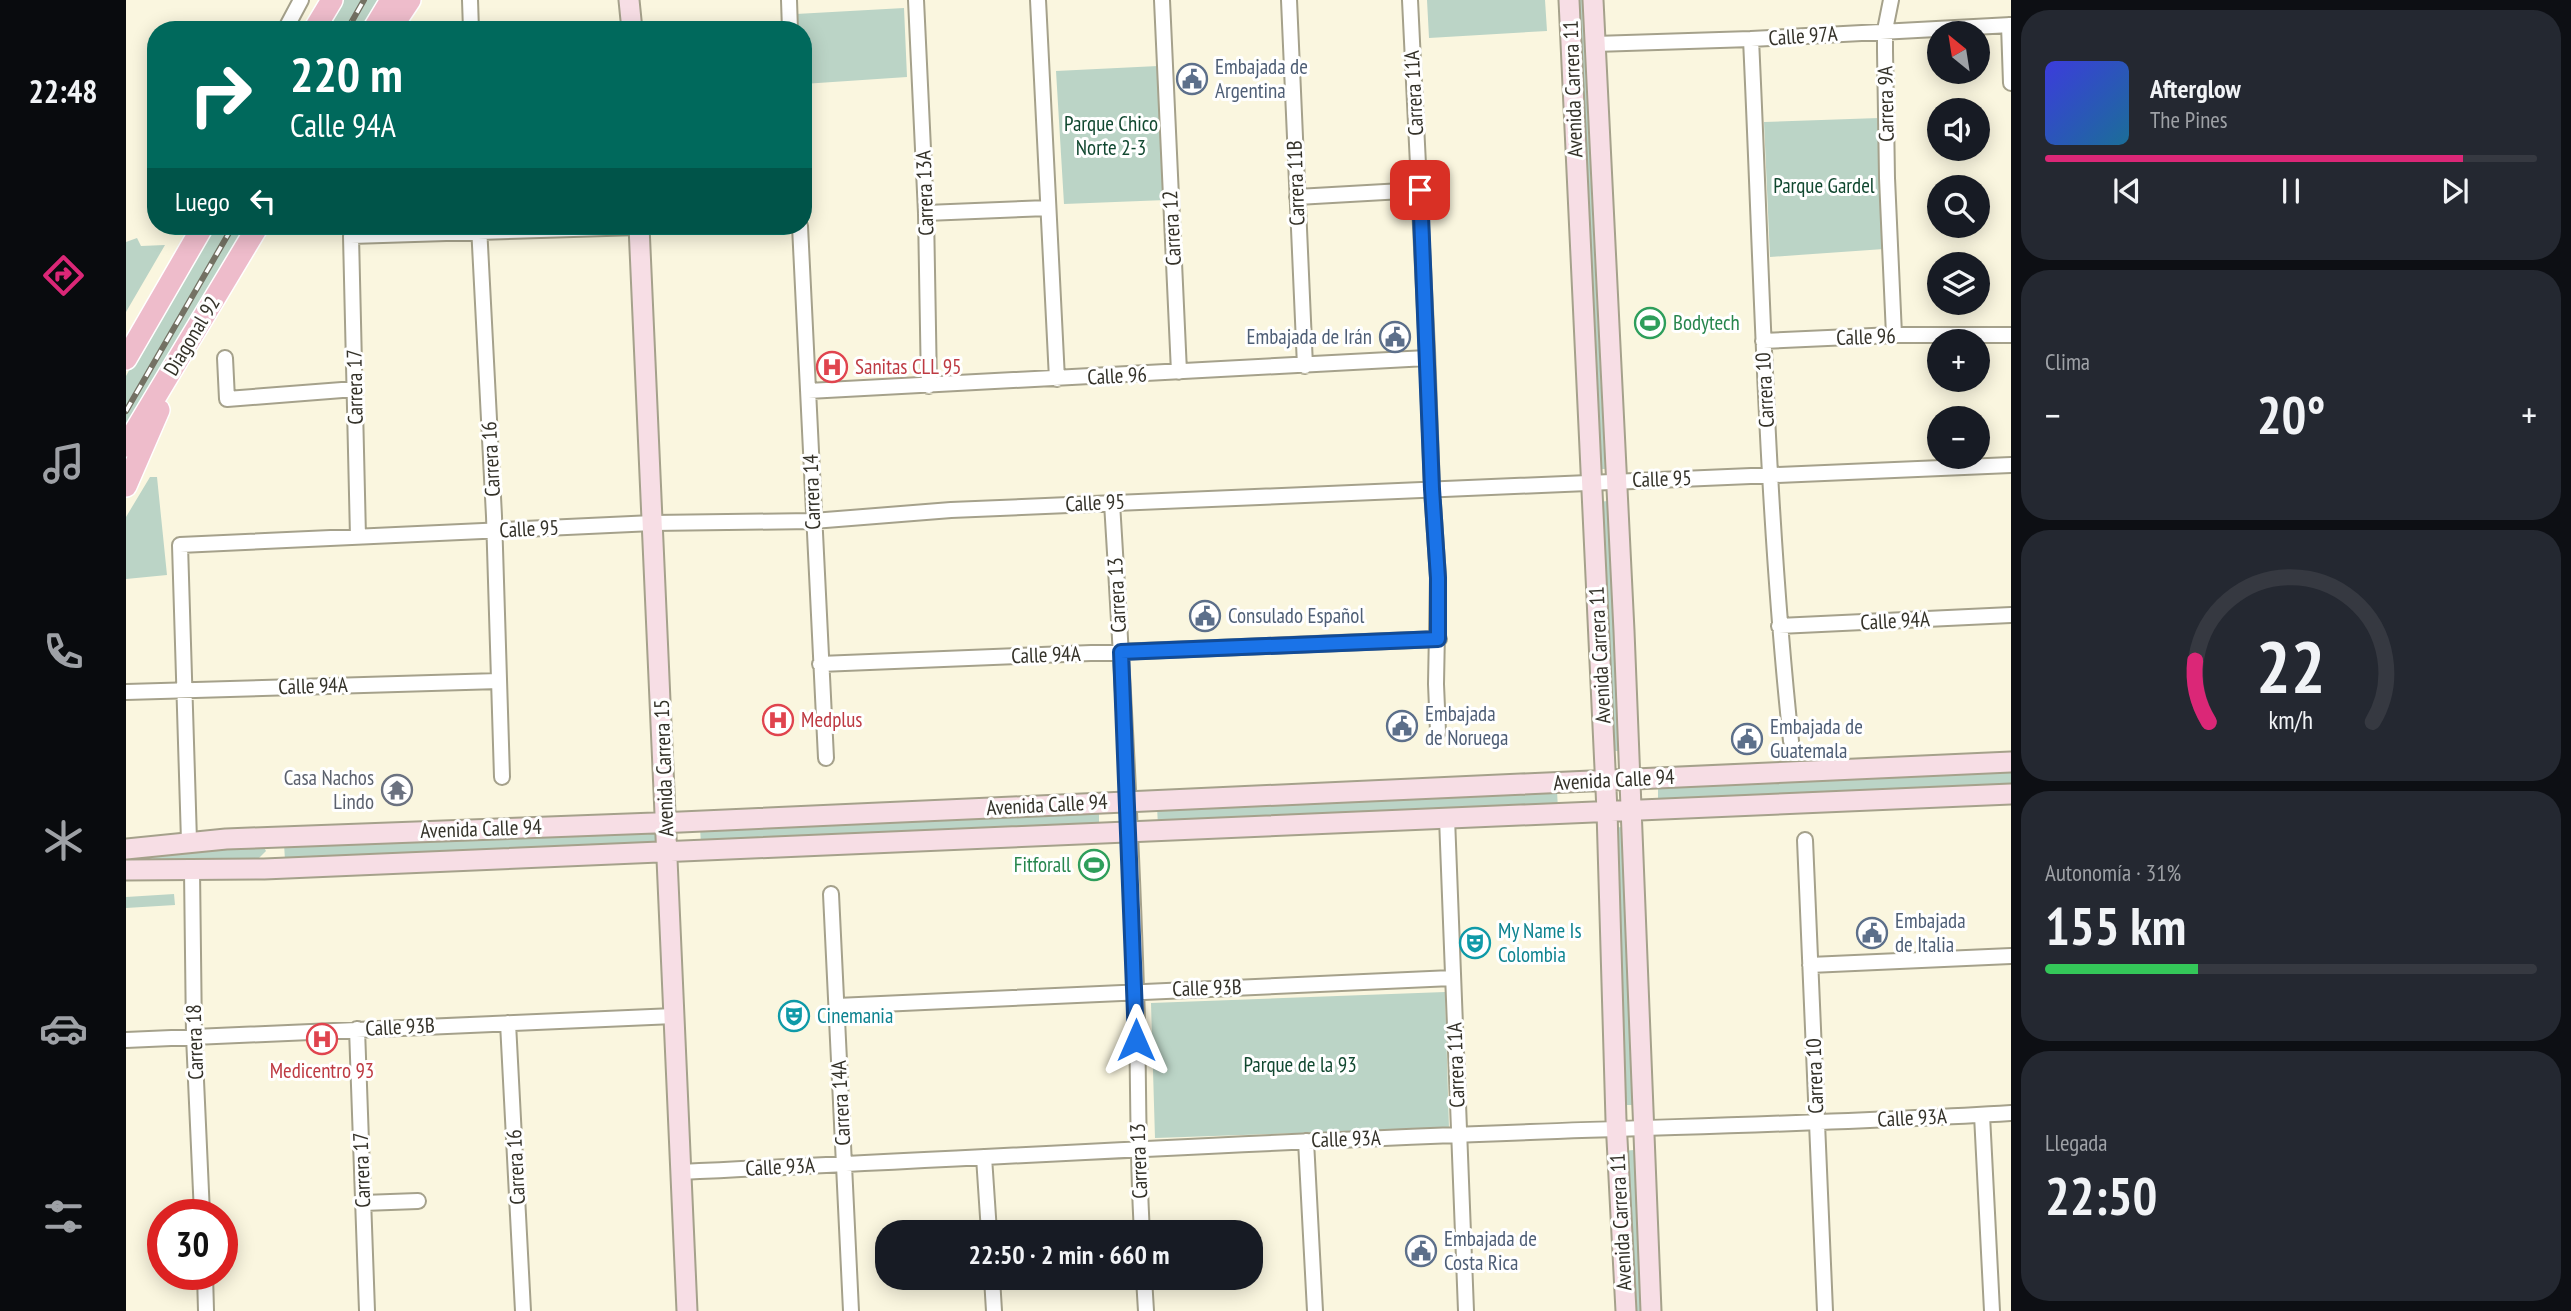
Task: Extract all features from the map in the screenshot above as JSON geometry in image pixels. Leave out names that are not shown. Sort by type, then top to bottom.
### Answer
[{"type":"main road","points":[[311,21],[319,0]]},
{"type":"main road","points":[[319,21],[332,0]]},
{"type":"main road","points":[[378,21],[391,0]]},
{"type":"main road","points":[[396,21],[410,0]]},
{"type":"main road","points":[[629,0],[631,21]]},
{"type":"main road","name":"Avenida Carrera 11","points":[[1569,0],[1606,781],[1626,1311]]},
{"type":"main road","name":"Avenida Carrera 11","points":[[1593,0],[1631,810],[1651,1311]]},
{"type":"main road","points":[[126,359],[197,235]]},
{"type":"main road","name":"Diagonal 92","points":[[126,446],[253,235]]},
{"type":"main road","name":"Avenida Carrera 15","points":[[639,235],[687,1311]]},
{"type":"main road","points":[[126,347],[144,327]]},
{"type":"main road","points":[[126,486],[143,452],[183,349]]},
{"type":"main road","name":"Avenida Calle 94","points":[[126,849],[189,841],[266,837],[666,822],[2011,762]]},
{"type":"main road","name":"Avenida Calle 94","points":[[126,870],[264,869],[668,853],[2011,793]]},
{"type":"main road","points":[[264,869],[274,858],[272,845],[266,837]]},
{"type":"street","points":[[290,21],[301,0]]},
{"type":"street","points":[[470,0],[471,21]]},
{"type":"street","points":[[789,0],[790,21]]},
{"type":"street","name":"Carrera 13A","points":[[916,0],[926,213],[929,386]]},
{"type":"street","points":[[1038,0],[1057,379]]},
{"type":"street","name":"Carrera 12","points":[[1161,0],[1179,372]]},
{"type":"street","name":"Carrera 11B","points":[[1289,0],[1305,366]]},
{"type":"street","name":"Carrera 11A","points":[[1410,0],[1438,578],[1438,732]]},
{"type":"street","name":"Carrera 9A","points":[[1891,0],[1885,30],[1887,178],[1894,335]]},
{"type":"street","points":[[2010,25],[2011,83]]},
{"type":"street","name":"Calle 97A","points":[[1595,44],[1751,39],[2010,25]]},
{"type":"street","name":"Carrera 10","points":[[1751,39],[1763,341],[1779,626],[1791,741]]},
{"type":"street","points":[[1297,197],[1420,190]]},
{"type":"street","points":[[926,213],[1048,208]]},
{"type":"street","name":"Carrera 17","points":[[358,537],[351,236],[369,235]]},
{"type":"street","name":"Carrera 16","points":[[480,235],[502,777]]},
{"type":"street","name":"Carrera 14","points":[[800,235],[826,758]]},
{"type":"street","name":"Calle 96","points":[[1763,341],[1894,335],[2011,335]]},
{"type":"street","points":[[225,358],[227,399],[355,389]]},
{"type":"street","name":"Calle 96","points":[[808,391],[1427,358]]},
{"type":"street","name":"Calle 95","points":[[184,690],[180,545],[653,523],[813,520],[951,510],[2011,465]]},
{"type":"street","name":"Carrera 13","points":[[1112,503],[1136,991],[1137,1149],[1141,1220]]},
{"type":"street","name":"Calle 94A","points":[[1779,626],[2011,615]]},
{"type":"street","name":"Calle 94A","points":[[820,664],[1438,639]]},
{"type":"street","name":"Calle 94A","points":[[126,692],[499,681]]},
{"type":"street","points":[[184,690],[189,841]]},
{"type":"street","name":"Carrera 11A","points":[[1447,818],[1466,1311]]},
{"type":"street","name":"Carrera 10","points":[[1805,840],[1825,1311]]},
{"type":"street","points":[[126,878],[164,870]]},
{"type":"street","name":"Carrera 18","points":[[192,870],[194,1037],[201,1199]]},
{"type":"street","name":"Carrera 14A","points":[[831,894],[851,1311]]},
{"type":"street","points":[[1810,965],[2011,956]]},
{"type":"street","name":"Calle 93B","points":[[837,1006],[1452,978]]},
{"type":"street","name":"Calle 93B","points":[[126,1040],[674,1016]]},
{"type":"street","name":"Carrera 16","points":[[509,1023],[523,1311]]},
{"type":"street","name":"Carrera 17","points":[[357,1029],[367,1311]]},
{"type":"street","name":"Calle 93A","points":[[681,1172],[1306,1141],[1643,1127],[1817,1123],[2011,1113]]},
{"type":"street","points":[[1982,1115],[1992,1311]]},
{"type":"street","points":[[1306,1141],[1315,1311]]},
{"type":"street","points":[[984,1157],[988,1220]]},
{"type":"street","points":[[363,1203],[418,1202]]},
{"type":"street","points":[[205,1290],[206,1311]]},
{"type":"street","points":[[993,1290],[994,1311]]},
{"type":"street","points":[[1145,1290],[1146,1311]]},
{"type":"green space","points":[[344,0],[382,0],[370,21],[331,21]]},
{"type":"green space","points":[[1427,0],[1545,0],[1547,31],[1429,38]]},
{"type":"green space","points":[[1571,0],[1582,0],[1605,469],[1595,469]]},
{"type":"green space","points":[[904,8],[907,77],[812,83],[812,21],[796,21],[796,14]]},
{"type":"green space","name":"Parque Chico Norte 2-3","points":[[1158,66],[1166,200],[1064,204],[1056,71]]},
{"type":"green space","name":"Parque Gardel","points":[[1879,118],[1884,249],[1770,257],[1764,122]]},
{"type":"green space","points":[[204,235],[245,235],[126,432],[126,376]]},
{"type":"green space","points":[[137,238],[141,246],[165,245],[126,312],[126,242]]},
{"type":"green space","points":[[150,477],[157,477],[167,575],[126,579],[126,517]]},
{"type":"green space","points":[[1608,501],[1619,751],[1608,751],[1597,502]]},
{"type":"green space","points":[[2011,768],[2011,786],[1658,802],[1658,784]]},
{"type":"green space","points":[[1557,791],[1558,809],[1158,826],[1157,807]]},
{"type":"green space","points":[[1099,810],[1099,828],[701,845],[700,827]]},
{"type":"green space","points":[[659,827],[659,845],[285,861],[284,843]]},
{"type":"green space","points":[[1622,827],[1632,1105],[1621,1105],[1611,828]]},
{"type":"green space","points":[[262,844],[266,851],[258,859],[204,862],[126,859],[126,856]]},
{"type":"green space","points":[[174,894],[175,905],[126,908],[126,897]]},
{"type":"green space","name":"Parque de la 93","points":[[1445,992],[1449,1128],[1155,1138],[1151,1003]]},
{"type":"green space","points":[[1634,1150],[1641,1311],[1630,1311],[1622,1151]]},
{"type":"railway","points":[[352,21],[364,0]]},
{"type":"railway","points":[[126,411],[228,235]]},
{"type":"place","name":"Embajada de Argentina","points":[[1192,79]]},
{"type":"place","name":"Bodytech","points":[[1650,323]]},
{"type":"place","name":"Embajada de Irán","points":[[1395,337]]},
{"type":"place","name":"Sanitas CLL 95","points":[[832,367]]},
{"type":"place","name":"Consulado Español","points":[[1205,616]]},
{"type":"place","name":"Medplus","points":[[778,720]]},
{"type":"place","name":"Embajada de Noruega","points":[[1402,726]]},
{"type":"place","name":"Embajada de Guatemala","points":[[1747,739]]},
{"type":"place","name":"Casa Nachos Lindo","points":[[397,790]]},
{"type":"place","name":"Fitforall","points":[[1094,865]]},
{"type":"place","name":"Embajada de Italia","points":[[1872,933]]},
{"type":"place","name":"My Name Is Colombia","points":[[1475,943]]},
{"type":"place","name":"Cinemania","points":[[794,1016]]},
{"type":"place","name":"Medicentro 93","points":[[322,1039]]},
{"type":"place","name":"Embajada de Costa Rica","points":[[1421,1251]]},
{"type":"route","points":[[1136,1040],[1121,652],[1438,639],[1438,578],[1420,190]]}]
